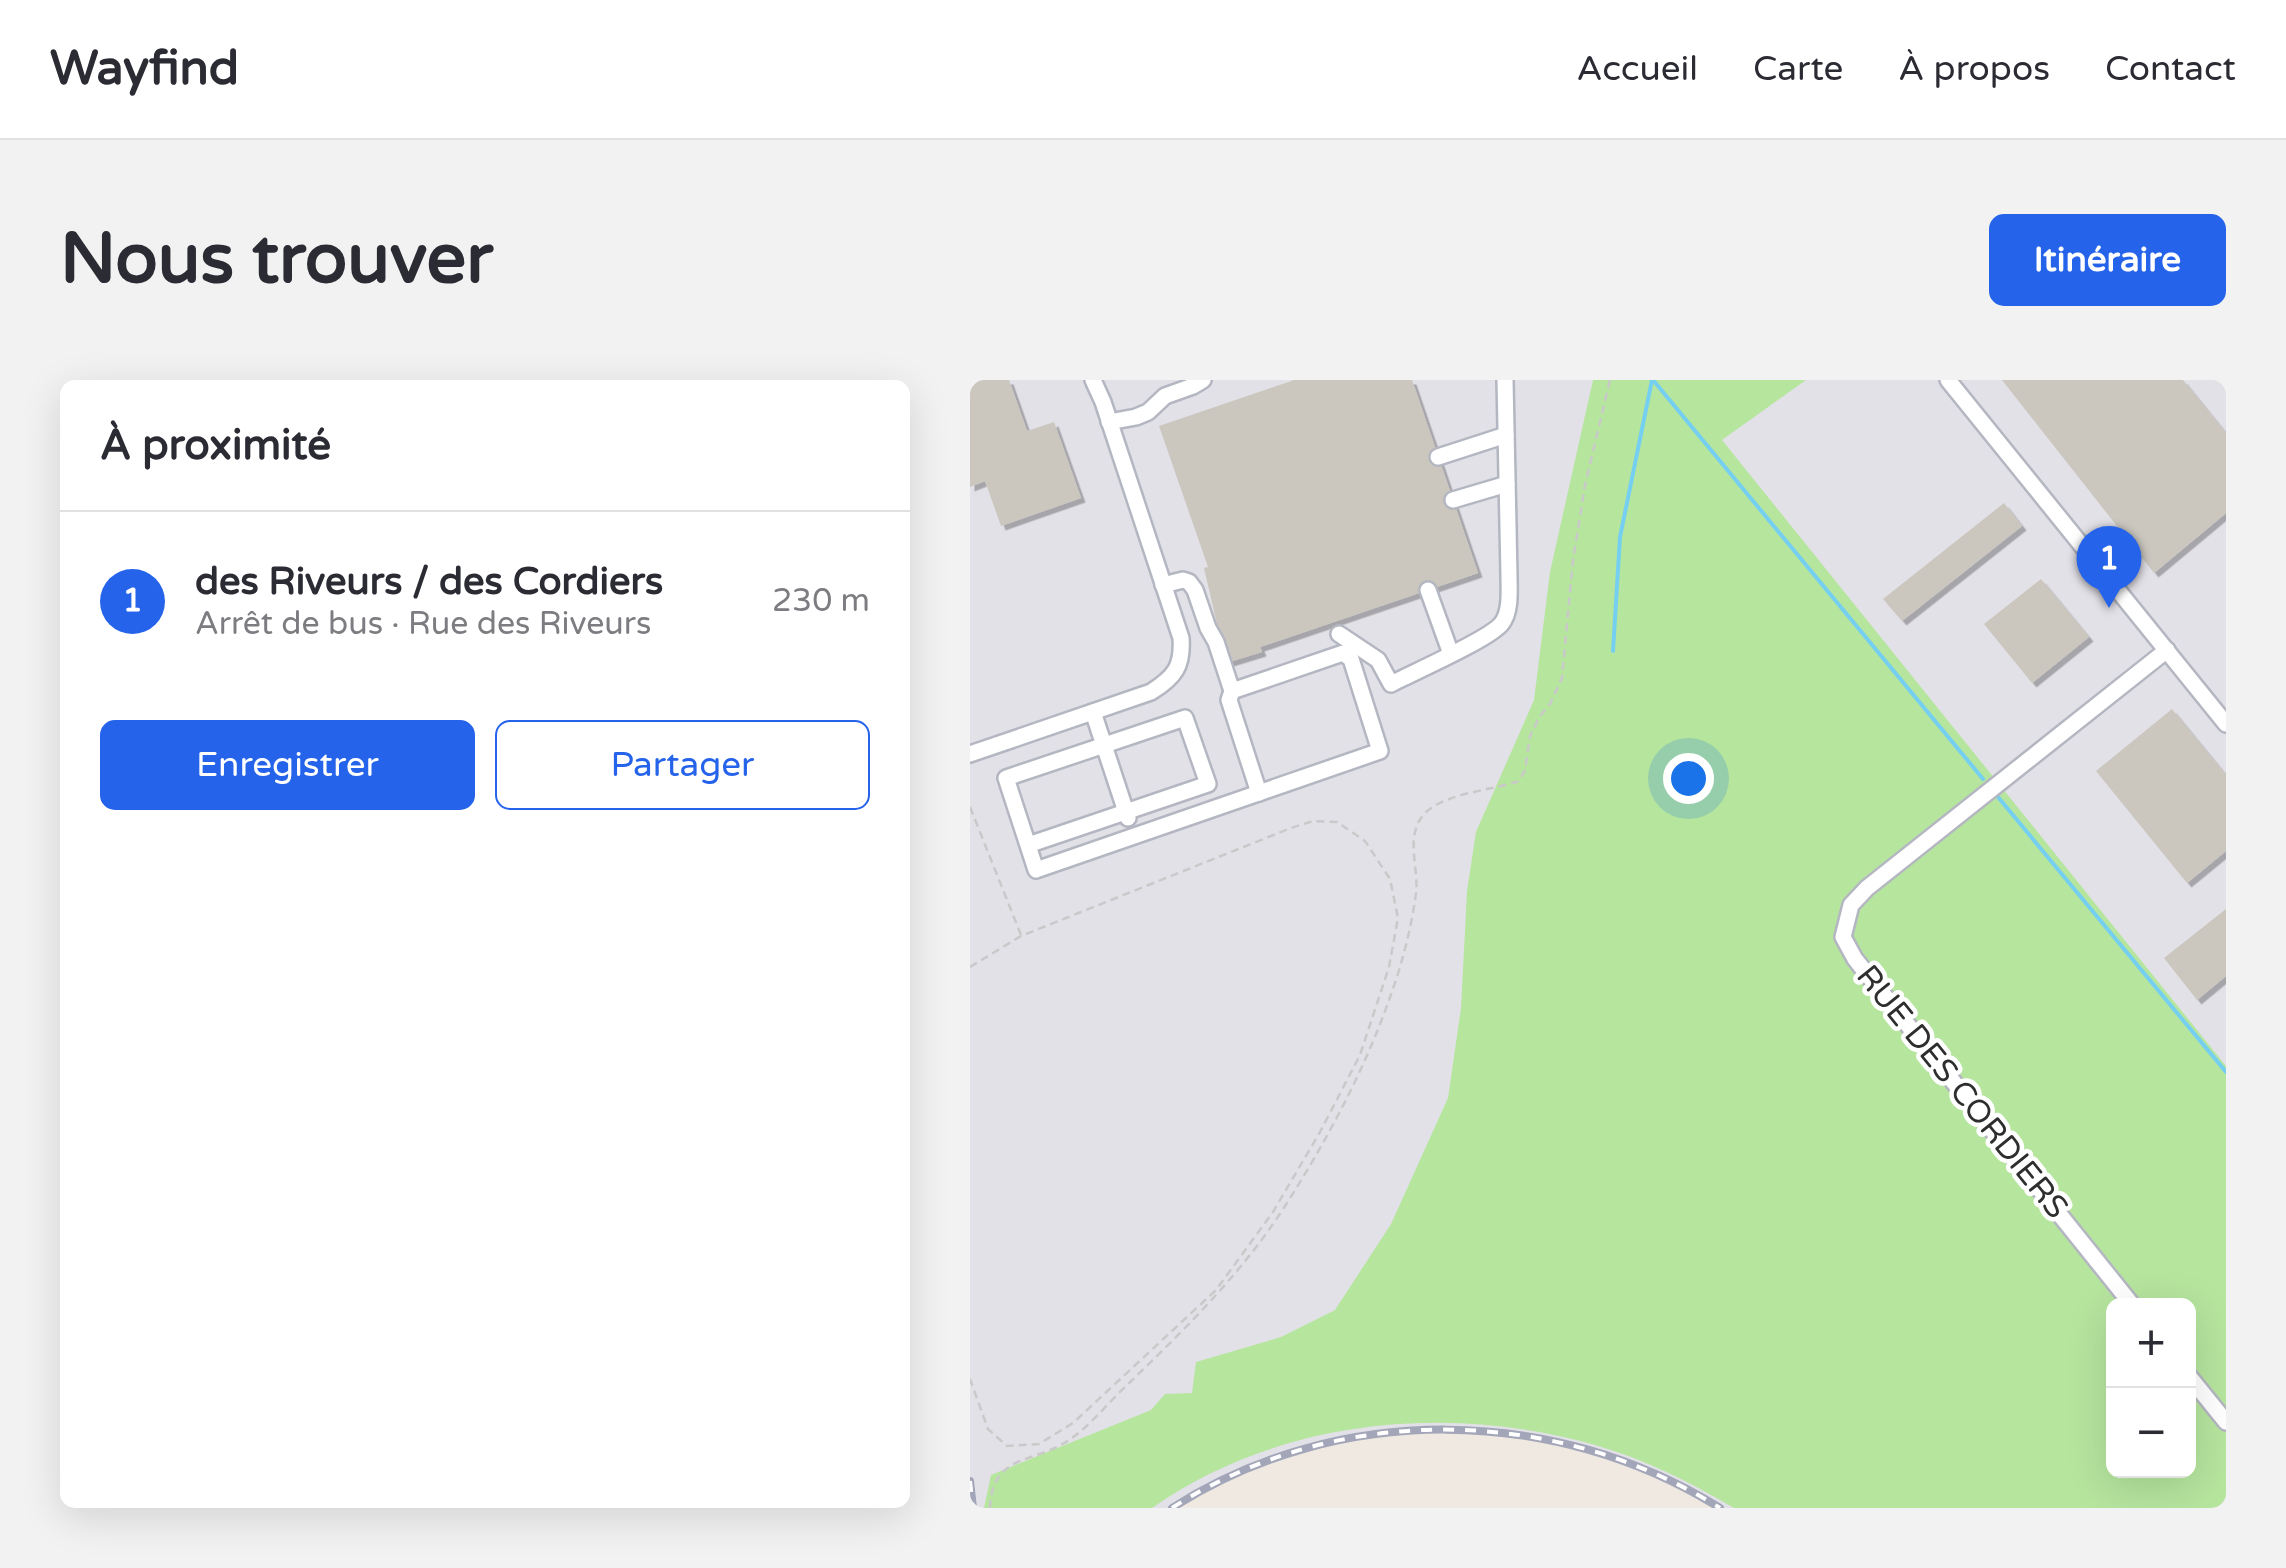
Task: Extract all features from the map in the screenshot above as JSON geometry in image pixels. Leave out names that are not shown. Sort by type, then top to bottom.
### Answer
[{"type":"street","points":[[970,754],[1150,692],[1178,668],[1182,638],[1093,380]]},
{"type":"street","points":[[1110,422],[1148,412],[1165,396],[1203,380]]},
{"type":"street","points":[[1340,634],[1378,660],[1392,684],[1502,624],[1509,576],[1505,380]]},
{"type":"street","points":[[1948,380],[2226,724]]},
{"type":"street","points":[[1438,457],[1506,435]]},
{"type":"street","points":[[1453,500],[1507,484]]},
{"type":"street","points":[[1163,584],[1180,580],[1194,586],[1232,690],[1228,700],[1259,793]]},
{"type":"street","points":[[1428,590],[1451,654]]},
{"type":"street","name":"RUE DES CORDIERS","points":[[2127,1298],[1855,960],[1844,937],[1851,905],[1867,888],[2166,650]]},
{"type":"street","points":[[1028,846],[1208,784],[1185,718],[1006,778],[1028,846],[1036,870],[1380,752],[1350,659],[1343,653],[1232,690]]},
{"type":"street","points":[[1092,712],[1134,836]]},
{"type":"street","points":[[2196,1385],[2226,1422]]},
{"type":"path","points":[[990,1508],[995,1479],[1008,1466],[1068,1441],[1214,1297],[1284,1207],[1336,1121],[1358,1080],[1400,967],[1416,888],[1417,824],[1424,814],[1450,798],[1518,780],[1525,770],[1530,736],[1562,678],[1573,560],[1585,486],[1610,380]]},
{"type":"path","points":[[970,807],[1021,936]]},
{"type":"path","points":[[970,967],[1021,936],[1313,821],[1336,822],[1366,841],[1390,879],[1398,918],[1389,967],[1360,1054],[1273,1212],[1216,1290],[1074,1422],[1038,1444],[1007,1446],[988,1430],[970,1379]]},
{"type":"shaded area","points":[[970,380],[2226,380],[2226,1508],[1720,1508],[1663,1476],[1585,1448],[1519,1434],[1441,1429],[1350,1438],[1307,1449],[1226,1477],[1172,1508],[970,1508]]},
{"type":"green space","points":[[1593,380],[1806,380],[1722,440],[2226,1066],[2226,1508],[1734,1508],[1666,1472],[1595,1445],[1539,1432],[1424,1423],[1366,1427],[1309,1438],[1254,1455],[1201,1478],[1152,1508],[984,1508],[991,1475],[1151,1410],[1165,1394],[1192,1393],[1196,1362],[1281,1337],[1335,1310],[1391,1224],[1448,1098],[1461,1008],[1467,891],[1476,832],[1534,700],[1550,572]]},
{"type":"building","points":[[970,380],[1009,380],[1027,431],[1054,422],[1081,498],[1001,526],[985,481],[970,487]]},
{"type":"building","points":[[1294,380],[1412,380],[1478,573],[1260,647],[1262,652],[1226,663],[1204,568],[1208,567],[1159,426]]},
{"type":"building","points":[[2002,380],[2183,380],[2226,433],[2226,513],[2154,573]]},
{"type":"building","points":[[2004,503],[2022,526],[1902,621],[1883,599]]},
{"type":"building","points":[[2041,579],[2089,637],[2032,683],[1984,624]]},
{"type":"building","points":[[2172,709],[2226,775],[2226,851],[2187,883],[2096,771]]},
{"type":"building","points":[[2226,909],[2226,976],[2197,1000],[2164,958]]},
{"type":"waterway","points":[[1613,651],[1620,537],[1652,380]]},
{"type":"waterway","points":[[1653,380],[1983,779]]},
{"type":"waterway","points":[[1998,797],[2226,1072]]},
{"type":"railway","points":[[1172,1508],[1236,1473],[1304,1449],[1374,1434],[1446,1430],[1518,1435],[1588,1450],[1656,1474],[1720,1508]]},
{"type":"railway","points":[[970,1481],[973,1508]]},
{"type":"place","name":"des Riveurs / des Cordiers","points":[[2109,608]]}]
